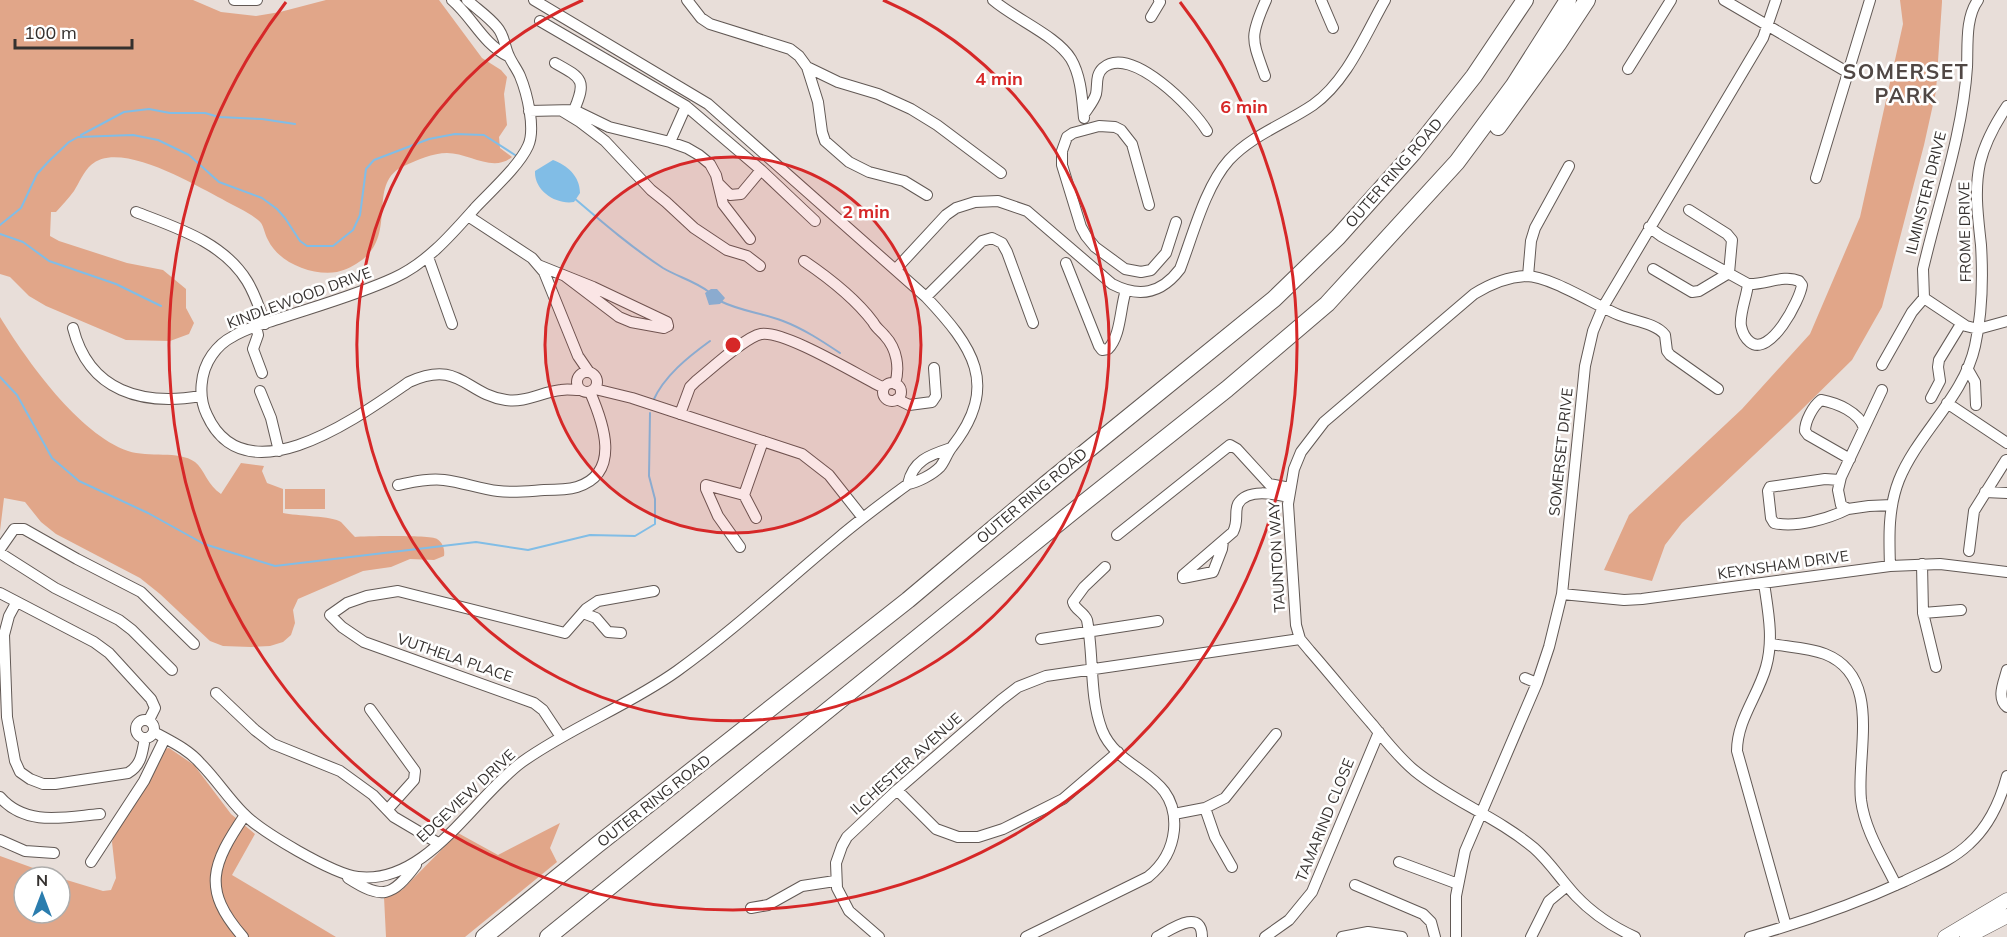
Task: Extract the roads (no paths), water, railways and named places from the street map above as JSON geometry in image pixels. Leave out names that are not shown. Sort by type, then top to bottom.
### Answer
[{"type":"highway","name":"OUTER RING ROAD","points":[[484,937],[908,600],[1046,484],[1274,299],[1338,237],[1413,153],[1474,76],[1526,0]]},
{"type":"highway","points":[[548,937],[1286,340],[1350,281],[1413,208],[1457,162],[1514,86],[1568,0]]},
{"type":"highway","points":[[1413,208],[1453,179],[1478,152],[1512,108],[1587,0]]},
{"type":"main road","points":[[1945,937],[2007,900]]},
{"type":"main road","points":[[1967,937],[2007,916]]},
{"type":"street","points":[[234,0],[257,0]]},
{"type":"street","name":"KINDLEWOOD DRIVE","points":[[452,0],[470,16],[489,44],[508,56]]},
{"type":"street","name":"KINDLEWOOD DRIVE","points":[[201,396],[202,380],[212,355],[221,344],[233,336],[393,279],[413,268],[428,257],[468,216],[523,155],[532,134],[521,79],[508,56],[506,42],[496,26],[467,0]]},
{"type":"street","name":"EDGEVIEW DRIVE","points":[[149,735],[165,738],[186,750],[199,761],[245,815],[294,848],[340,873],[357,877],[387,875],[409,867],[438,843],[495,784],[520,764],[561,737],[648,691],[678,670],[863,518],[908,484],[918,482],[940,467],[967,427],[974,408],[977,388],[970,352],[961,337],[926,297],[708,104],[534,0]]},
{"type":"street","points":[[687,0],[701,18],[710,24],[790,49],[799,56],[807,67],[818,102],[825,141],[849,162],[869,172],[904,181],[927,195]]},
{"type":"street","points":[[993,0],[1065,51],[1076,69],[1085,129]]},
{"type":"street","points":[[1151,17],[1159,0]]},
{"type":"street","points":[[1265,76],[1253,37],[1257,20],[1266,0]]},
{"type":"street","points":[[1321,0],[1333,28]]},
{"type":"street","points":[[896,269],[946,216],[957,208],[975,202],[998,201],[1027,211],[1112,284],[1126,290],[1141,292],[1154,290],[1172,279],[1180,269],[1210,190],[1228,161],[1246,144],[1314,104],[1332,87],[1347,67],[1385,0]]},
{"type":"street","points":[[1628,69],[1671,0]]},
{"type":"street","points":[[1724,0],[1847,72]]},
{"type":"street","name":"SOMERSET DRIVE","points":[[1456,937],[1455,908],[1465,851],[1537,683],[1552,638],[1562,594],[1585,366],[1593,331],[1603,307],[1763,38],[1776,0]]},
{"type":"street","points":[[1816,178],[1870,0]]},
{"type":"street","name":"ILMINSTER DRIVE","points":[[1924,298],[1923,269],[1959,119],[1966,75],[1970,19],[1977,1]]},
{"type":"street","points":[[540,21],[686,106],[761,170],[815,221]]},
{"type":"street","points":[[555,63],[577,76],[580,82],[580,95],[574,110]]},
{"type":"street","points":[[1084,114],[1096,95],[1101,70],[1112,63],[1123,63],[1152,75],[1194,112],[1207,131]]},
{"type":"street","points":[[807,67],[838,82],[878,94],[911,109],[937,125],[1001,173]]},
{"type":"street","points":[[670,142],[686,106]]},
{"type":"street","name":"FROME DRIVE","points":[[1890,566],[1889,529],[1899,481],[1913,453],[1947,404],[1967,368],[1975,347],[1982,268],[1976,196],[1977,182],[1990,134],[2007,106]]},
{"type":"street","points":[[559,110],[605,141],[651,190],[694,228],[727,250],[747,256],[759,266]]},
{"type":"street","points":[[529,111],[574,110],[617,130],[670,142],[699,155],[710,164],[719,184],[723,204],[750,238]]},
{"type":"street","points":[[1149,205],[1130,139],[1115,127],[1099,126],[1072,133],[1067,137],[1061,159],[1081,227],[1095,247],[1125,269],[1146,272],[1157,265],[1166,253],[1176,222]]},
{"type":"street","points":[[1528,276],[1531,241],[1535,228],[1569,166]]},
{"type":"street","points":[[719,184],[730,195],[737,196],[761,170]]},
{"type":"street","points":[[1689,210],[1727,234],[1732,240],[1729,273]]},
{"type":"street","points":[[136,212],[206,242],[230,260],[248,282],[261,325],[253,349],[262,373]]},
{"type":"street","points":[[398,485],[442,479],[499,491],[575,488],[594,478],[602,466],[606,453],[601,419],[544,272],[532,258],[468,216]]},
{"type":"street","points":[[1650,227],[1661,236],[1748,284],[1788,278],[1796,279],[1802,285],[1797,300],[1779,329],[1772,338],[1760,344],[1752,344],[1741,326],[1748,295],[1748,284]]},
{"type":"street","points":[[926,297],[982,241],[992,238],[1002,243],[1007,252],[1033,323]]},
{"type":"street","points":[[428,257],[452,324]]},
{"type":"street","points":[[804,261],[822,273],[860,306],[887,338],[897,359],[897,375],[883,394],[886,399],[891,401],[897,399],[909,405],[932,402],[936,396],[934,368]]},
{"type":"street","points":[[1065,263],[1102,350],[1108,349],[1116,338],[1120,306],[1126,290]]},
{"type":"street","points":[[538,265],[565,276],[667,322],[668,327],[631,322],[619,317],[565,276]]},
{"type":"street","points":[[1653,269],[1692,292],[1699,291],[1729,273]]},
{"type":"street","name":"TAUNTON WAY","points":[[1300,639],[1295,615],[1289,492],[1294,469],[1301,452],[1324,422],[1474,294],[1496,281],[1528,276],[1560,287],[1660,330],[1665,335],[1667,351],[1670,355],[1718,389]]},
{"type":"street","points":[[1882,365],[1912,312],[1924,298],[1961,324],[1978,329],[2006,324]]},
{"type":"street","points":[[1931,399],[1940,381],[1939,360],[1961,324]]},
{"type":"street","points":[[73,328],[82,352],[93,369],[112,385],[133,395],[152,399],[171,401],[201,396],[212,426],[232,444],[251,451],[279,451],[293,447],[338,428],[409,382],[435,374],[463,379],[493,397],[507,400],[524,400],[586,382],[802,454],[816,463],[837,484],[863,518]]},
{"type":"street","points":[[680,414],[690,387],[696,381],[747,340],[761,334],[768,334],[798,344],[890,386]]},
{"type":"street","points":[[1967,368],[1975,382],[1976,405]]},
{"type":"street","points":[[1848,509],[1844,508],[1839,499],[1840,480],[1882,390]]},
{"type":"street","points":[[260,391],[271,418],[279,451]]},
{"type":"street","points":[[1850,459],[1808,435],[1805,431],[1806,424],[1818,402],[1824,400],[1855,414],[1861,420],[1864,428]]},
{"type":"street","points":[[1947,404],[2007,443]]},
{"type":"street","points":[[744,495],[763,441]]},
{"type":"street","points":[[1117,535],[1230,445],[1237,449],[1269,484],[1289,492]]},
{"type":"street","points":[[1970,551],[1974,511],[2006,460]]},
{"type":"street","points":[[1840,480],[1825,479],[1770,487],[1767,491],[1774,524],[1830,518],[1848,509],[1892,506]]},
{"type":"street","points":[[740,547],[718,516],[705,486],[711,484],[744,495],[756,518]]},
{"type":"street","points":[[1222,541],[1236,527],[1240,502],[1260,493],[1289,492]]},
{"type":"street","points":[[1985,492],[2007,493]]},
{"type":"street","points":[[172,670],[119,620],[55,588],[0,551],[14,529],[24,528],[77,559],[141,591],[194,644]]},
{"type":"street","points":[[1922,564],[1923,613],[1936,667]]},
{"type":"street","name":"KEYNSHAM DRIVE","points":[[1562,594],[1624,600],[1890,566],[1922,564],[1955,565],[2007,572]]},
{"type":"street","points":[[1026,937],[1148,877],[1158,868],[1172,840],[1174,814],[1165,791],[1157,781],[1108,742],[1101,727],[1090,632],[1086,617],[1074,606],[1073,602],[1084,587],[1105,567]]},
{"type":"street","points":[[1764,583],[1771,644],[1766,669],[1740,730],[1737,752],[1786,926]]},
{"type":"street","name":"VUTHELA PLACE","points":[[561,737],[543,710],[534,703],[364,642],[342,627],[330,615],[347,603],[367,596],[398,591],[565,633],[583,613]]},
{"type":"street","points":[[583,613],[598,601],[654,591]]},
{"type":"street","points":[[0,593],[94,642],[108,653],[151,699],[155,708],[149,720]]},
{"type":"street","points":[[16,603],[9,616],[4,635],[7,717],[15,761],[20,772],[42,784],[128,772],[135,769],[141,761],[149,735],[154,727],[149,720]]},
{"type":"street","points":[[1923,613],[1961,610]]},
{"type":"street","points":[[583,613],[596,618],[608,632],[621,633]]},
{"type":"street","points":[[1041,639],[1158,621]]},
{"type":"street","points":[[1300,639],[1408,764],[1432,784],[1482,811],[1515,833],[1541,855],[1567,886],[1597,915],[1635,937]]},
{"type":"street","name":"ILCHESTER AVENUE","points":[[835,881],[838,856],[847,837],[897,790],[1018,687],[1046,676],[1300,639]]},
{"type":"street","points":[[1771,644],[1818,652],[1833,657],[1847,669],[1856,681],[1863,704],[1861,802],[1867,825],[1896,885]]},
{"type":"street","points":[[2007,670],[2001,698],[2007,707]]},
{"type":"street","points":[[1525,678],[1537,683]]},
{"type":"street","points":[[216,693],[273,744],[354,779],[405,825],[438,843]]},
{"type":"street","points":[[370,709],[415,771],[414,780],[388,809]]},
{"type":"street","points":[[149,720],[141,720],[136,727],[138,735],[149,735]]},
{"type":"street","name":"TAMARIND CLOSE","points":[[1264,937],[1288,920],[1312,892],[1379,732]]},
{"type":"street","points":[[1174,814],[1205,808],[1230,793],[1276,734]]},
{"type":"street","points":[[91,862],[144,781],[165,738]]},
{"type":"street","points":[[897,790],[936,828],[958,837],[978,837],[1003,829],[1063,799],[1118,752]]},
{"type":"street","points":[[1749,937],[1856,903],[1946,861],[1969,844],[1993,812],[2007,776]]},
{"type":"street","points":[[0,797],[30,817],[40,819],[100,814]]},
{"type":"street","points":[[1205,808],[1215,837],[1232,867]]},
{"type":"street","points":[[243,937],[228,920],[219,903],[216,872],[223,853],[245,815]]},
{"type":"street","points":[[0,840],[25,851],[54,853]]},
{"type":"street","points":[[340,873],[370,891],[388,891],[402,883],[423,857]]},
{"type":"street","points":[[1399,862],[1458,884]]},
{"type":"street","points":[[751,908],[768,905],[802,886],[835,881],[839,894],[849,911],[879,937]]},
{"type":"street","points":[[1355,885],[1423,914],[1431,922],[1435,937]]},
{"type":"street","points":[[1531,937],[1549,901],[1567,886]]},
{"type":"street","points":[[1157,937],[1185,922],[1192,922],[1202,930],[1202,937]]},
{"type":"street","points":[[1342,937],[1368,932],[1402,937]]},
{"type":"water","points":[[553,160],[568,168],[578,181],[580,193],[574,202],[553,199],[538,185],[535,171]]},
{"type":"water","points":[[711,289],[717,289],[725,298],[720,304],[709,305],[705,293]]},
{"type":"waterway","points":[[81,135],[124,112],[149,109],[170,113],[205,113],[219,117],[262,119],[295,124]]},
{"type":"waterway","points":[[0,225],[21,208],[37,174],[69,142],[78,137],[133,135],[158,140],[189,155],[219,182],[262,198],[277,209],[300,241],[307,246],[333,246],[353,230],[360,215],[366,169],[374,160],[429,139],[455,134],[484,135],[515,155]]},
{"type":"waterway","points":[[574,198],[651,260],[709,292]]},
{"type":"waterway","points":[[0,234],[23,242],[49,261],[116,284],[161,306]]},
{"type":"waterway","points":[[720,301],[791,324],[840,353]]},
{"type":"waterway","points":[[653,401],[670,375],[710,341]]},
{"type":"waterway","points":[[0,377],[17,395],[52,458],[79,481],[148,513],[204,544],[275,566],[476,542],[528,550],[590,535],[635,536],[655,524],[655,499],[649,476],[650,413]]},
{"type":"district","name":"SOMERSET PARK","points":[[1906,84]]}]
